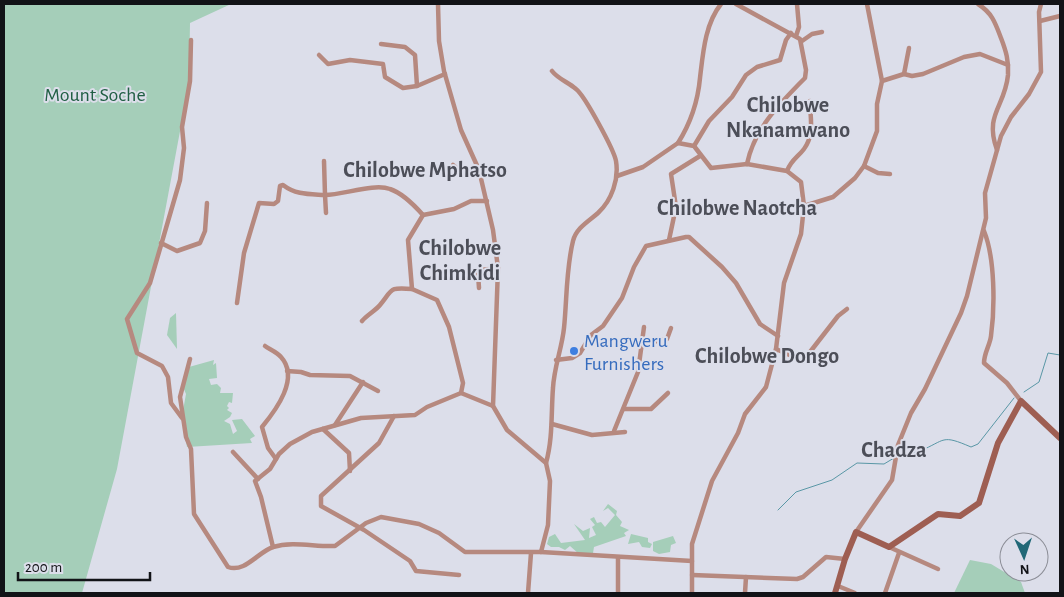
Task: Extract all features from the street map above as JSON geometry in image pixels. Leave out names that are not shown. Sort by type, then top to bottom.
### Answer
[{"type":"street","points":[[438,4],[439,41],[445,74],[461,130],[479,170],[487,201],[498,268],[493,406],[507,430],[546,463]]},
{"type":"street","points":[[618,176],[643,167],[678,143],[691,119],[700,78],[702,52],[716,7],[720,4]]},
{"type":"street","points":[[736,4],[802,41],[806,76],[760,130],[752,142],[747,164]]},
{"type":"street","points":[[796,36],[799,29],[797,4]]},
{"type":"street","points":[[804,206],[836,195],[864,166],[878,129],[877,104],[882,81],[867,4]]},
{"type":"street","points":[[978,4],[996,21],[1006,49],[1008,65],[1005,87],[992,122],[992,133],[997,152]]},
{"type":"street","points":[[835,593],[845,559],[856,532],[891,482],[898,445],[911,413],[925,389],[961,313],[984,230],[985,192],[997,152],[1006,126],[1039,77],[1041,63],[1039,9],[1041,4]]},
{"type":"street","points":[[1040,21],[1060,16]]},
{"type":"street","points":[[802,41],[814,33],[822,32]]},
{"type":"street","points":[[694,146],[709,121],[732,97],[746,75],[757,67],[780,60],[786,40],[790,34]]},
{"type":"street","points":[[183,419],[171,403],[168,376],[162,366],[137,353],[127,319],[150,283],[181,176],[184,148],[182,127],[190,81],[191,40]]},
{"type":"street","points":[[381,44],[406,47],[415,55],[417,86]]},
{"type":"street","points":[[904,74],[909,48]]},
{"type":"street","points":[[882,81],[904,74],[913,76],[923,74],[964,57],[980,54],[1008,65]]},
{"type":"street","points":[[319,55],[328,64],[350,60],[383,64],[385,77],[403,88],[417,86],[445,74]]},
{"type":"street","points":[[541,552],[547,529],[549,507],[550,481],[546,463],[552,424],[556,360],[562,338],[567,279],[573,240],[582,227],[600,212],[608,201],[618,176],[612,148],[603,135],[588,103],[576,88],[557,76],[552,70]]},
{"type":"street","points":[[787,171],[792,160],[804,149],[812,136],[810,101]]},
{"type":"street","points":[[678,143],[694,146],[700,156],[714,168],[747,164],[787,171],[801,182],[804,206],[801,234],[784,283],[776,349],[765,390],[745,414],[738,433],[712,481],[692,544],[692,593]]},
{"type":"street","points":[[669,240],[676,207],[671,174],[700,156]]},
{"type":"street","points":[[324,161],[326,213]]},
{"type":"street","points":[[453,166],[458,169],[479,170]]},
{"type":"street","points":[[864,166],[878,173],[890,174]]},
{"type":"street","points":[[237,303],[244,253],[259,204],[274,204],[278,201],[280,186],[283,185],[291,191],[300,194],[325,195],[388,188],[396,192],[424,215]]},
{"type":"street","points":[[412,290],[412,268],[408,240],[424,215],[454,209],[471,201],[487,201]]},
{"type":"street","points":[[161,243],[177,251],[200,243],[204,231],[207,204]]},
{"type":"street","points":[[984,230],[989,244],[992,304],[991,335],[984,363],[1007,383],[1021,401],[1060,438]]},
{"type":"street","points":[[556,360],[572,358],[580,353],[591,335],[603,326],[622,298],[634,267],[646,246],[689,237],[722,267],[736,283],[758,322],[778,336]]},
{"type":"street","points":[[479,288],[478,274],[481,270],[498,268]]},
{"type":"street","points":[[362,321],[380,306],[391,291],[398,288],[412,290],[437,300],[445,316],[463,383],[461,393]]},
{"type":"street","points":[[776,349],[804,362],[838,316],[846,309]]},
{"type":"street","points":[[614,431],[638,372],[644,327]]},
{"type":"street","points":[[643,344],[667,339],[671,328]]},
{"type":"street","points":[[265,346],[281,357],[287,371],[286,391],[262,427],[268,448],[276,459]]},
{"type":"street","points":[[190,359],[180,396],[183,419],[191,449],[194,514],[228,568],[238,569],[273,547],[298,544],[336,546],[358,528],[374,519],[392,518],[419,524],[435,531],[463,552],[541,552],[692,561]]},
{"type":"street","points":[[287,371],[310,375],[350,376],[378,391]]},
{"type":"street","points":[[334,426],[363,382]]},
{"type":"street","points":[[273,547],[256,484],[258,479],[272,466],[290,444],[312,432],[361,418],[418,415],[428,407],[461,393],[493,406]]},
{"type":"street","points":[[624,409],[651,409],[668,393]]},
{"type":"street","points":[[889,547],[938,514],[960,516],[979,503],[998,443],[1021,401]]},
{"type":"street","points":[[394,416],[379,444],[325,491],[321,496],[320,503],[323,508],[364,530],[410,561],[416,570],[459,575]]},
{"type":"street","points":[[552,424],[592,435],[614,431],[625,432]]},
{"type":"street","points":[[323,429],[348,453],[350,471]]},
{"type":"street","points":[[233,452],[258,479]]},
{"type":"street","points":[[856,532],[938,569]]},
{"type":"street","points":[[528,593],[531,553]]},
{"type":"street","points":[[885,593],[899,553]]},
{"type":"street","points":[[692,576],[797,579],[803,577],[826,557],[845,559]]},
{"type":"street","points":[[618,558],[618,593]]},
{"type":"street","points":[[745,593],[746,577]]},
{"type":"street","points":[[838,586],[855,593]]},
{"type":"green space","name":"Mount Soche","points":[[4,4],[231,4],[190,23],[189,83],[117,469],[82,593],[4,593]]},
{"type":"green space","points":[[176,313],[177,349],[167,335],[170,318]]},
{"type":"green space","points":[[214,360],[213,365],[216,363],[217,378],[209,379],[211,385],[217,384],[221,388],[220,393],[233,393],[232,403],[229,402],[227,406],[229,408],[227,410],[232,413],[224,421],[230,424],[233,434],[237,431],[232,420],[242,419],[255,436],[250,439],[252,443],[187,447],[182,416],[186,394],[183,387],[189,367]]},
{"type":"green space","points":[[608,504],[617,511],[616,515],[622,522],[620,526],[629,530],[624,533],[626,536],[594,547],[593,553],[579,554],[570,546],[565,550],[559,547],[551,547],[547,544],[549,537],[555,534],[561,543],[585,540],[574,524],[583,531],[590,528],[589,538],[596,535],[592,527],[595,525],[590,519],[594,517],[597,523],[601,522],[605,527],[615,515],[608,508],[603,511]]},
{"type":"green space","points":[[631,534],[648,538],[648,542],[652,544],[650,548],[642,547],[639,542],[628,544]]},
{"type":"green space","points":[[673,536],[676,543],[671,545],[670,552],[659,554],[653,551],[653,542]]},
{"type":"green space","points":[[970,560],[991,564],[999,569],[999,582],[1021,582],[1025,593],[954,593]]},
{"type":"waterway","points":[[1024,392],[1039,382],[1048,353],[1060,355]]},
{"type":"waterway","points":[[897,456],[917,452],[944,440],[954,441],[971,447],[978,444],[1014,398]]},
{"type":"waterway","points":[[778,510],[796,492],[832,480],[857,463],[884,464],[894,458]]},
{"type":"place","name":"Mangweru Furnishers","points":[[574,351]]},
{"type":"district","name":"Chilobwe Nkanamwano","points":[[788,116]]},
{"type":"district","name":"Chilobwe Mphatso","points":[[425,169]]},
{"type":"district","name":"Chilobwe Naotcha","points":[[737,207]]},
{"type":"district","name":"Chilobwe Chimkidi","points":[[460,260]]},
{"type":"district","name":"Chilobwe Dongo","points":[[767,355]]},
{"type":"district","name":"Chadza","points":[[894,449]]}]
